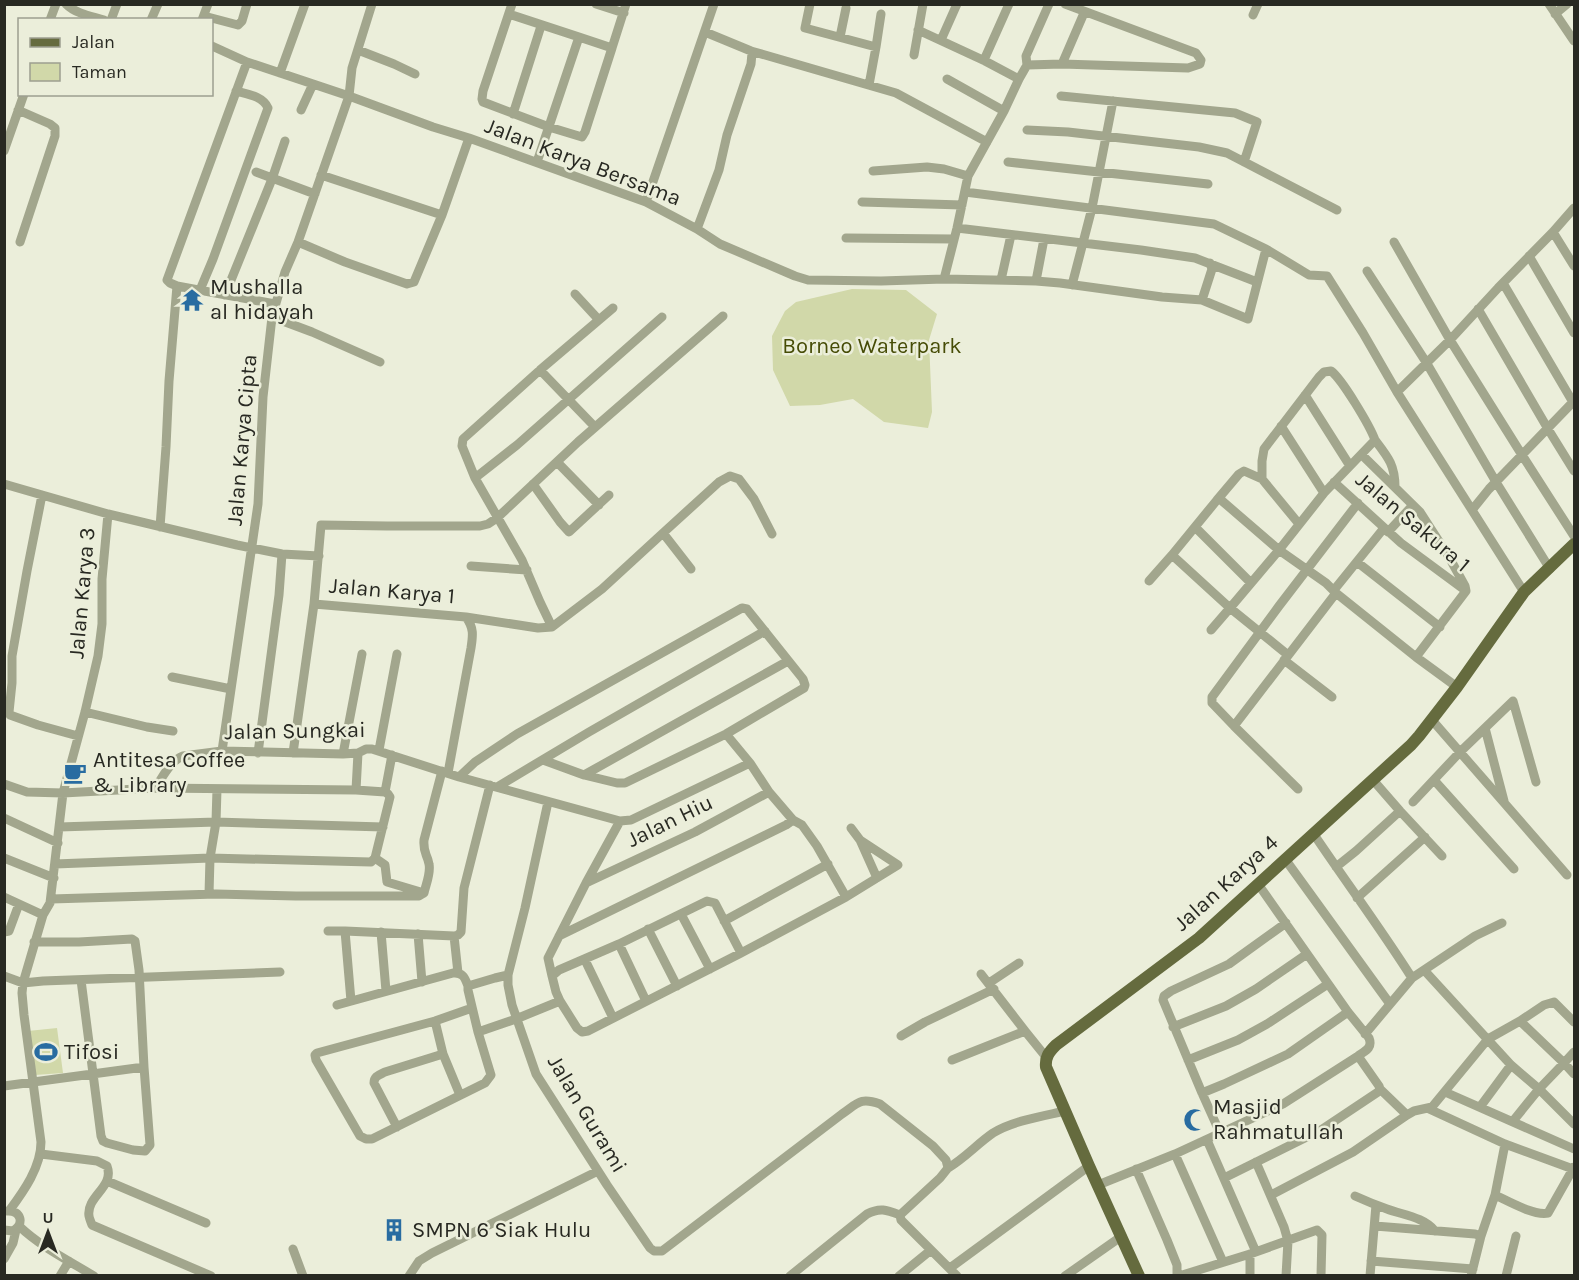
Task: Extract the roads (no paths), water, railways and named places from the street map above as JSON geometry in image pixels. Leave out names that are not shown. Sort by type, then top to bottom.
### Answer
[{"type":"main road","name":"Jalan Karya 4","points":[[1046,1057],[1056,1045],[1199,938],[1419,736],[1457,687],[1524,592],[1575,544]]},
{"type":"main road","points":[[1046,1057],[1046,1068],[1139,1275]]},
{"type":"street","points":[[66,4],[82,14],[97,18]]},
{"type":"street","points":[[152,18],[158,4]]},
{"type":"street","points":[[203,18],[208,4]]},
{"type":"street","points":[[213,20],[238,25],[242,21],[247,4]]},
{"type":"street","points":[[280,74],[305,4]]},
{"type":"street","name":"Jalan Karya Cipta","points":[[222,751],[258,504],[263,397],[274,304],[349,96],[352,68],[372,4]]},
{"type":"street","points":[[596,4],[625,9],[584,137],[549,127],[483,102],[483,91],[511,9],[541,26],[612,48]]},
{"type":"street","points":[[646,202],[714,4]]},
{"type":"street","points":[[810,4],[805,28],[876,47]]},
{"type":"street","points":[[914,55],[923,4]]},
{"type":"street","points":[[941,40],[957,4]]},
{"type":"street","points":[[984,60],[1010,4]]},
{"type":"street","points":[[944,279],[968,176],[1027,65],[1026,56],[1049,4]]},
{"type":"street","points":[[1027,65],[1188,68],[1200,64],[1201,60],[1196,53],[1065,4]]},
{"type":"street","points":[[1253,15],[1258,4]]},
{"type":"street","points":[[1549,4],[1575,41]]},
{"type":"street","points":[[1555,14],[1567,4]]},
{"type":"street","points":[[840,37],[846,8]]},
{"type":"street","points":[[869,85],[883,9]]},
{"type":"street","points":[[1062,64],[1084,13]]},
{"type":"street","points":[[513,114],[541,26]]},
{"type":"street","points":[[918,30],[984,60],[1019,79]]},
{"type":"street","points":[[705,32],[751,51],[896,93],[987,142]]},
{"type":"street","points":[[537,162],[579,37]]},
{"type":"street","name":"Jalan Karya Bersama","points":[[213,46],[280,74],[349,96],[646,202],[720,244],[808,280],[1036,281],[1202,300],[1248,319],[1257,282]]},
{"type":"street","points":[[358,50],[415,74]]},
{"type":"street","points":[[697,229],[719,170],[727,135],[751,64],[751,51]]},
{"type":"street","points":[[247,62],[167,280],[177,286],[274,304]]},
{"type":"street","points":[[946,79],[1004,111]]},
{"type":"street","points":[[301,110],[313,84]]},
{"type":"street","points":[[201,290],[268,108],[267,103],[260,98],[236,91]]},
{"type":"street","points":[[4,151],[23,96]]},
{"type":"street","points":[[1061,96],[1235,113],[1257,122],[1245,162]]},
{"type":"street","points":[[1072,285],[1092,208],[1113,101]]},
{"type":"street","points":[[18,110],[50,123],[55,128],[55,136],[20,242]]},
{"type":"street","points":[[1027,130],[1106,136],[1199,147],[1227,153],[1337,210]]},
{"type":"street","points":[[298,242],[345,262],[411,284],[414,282],[442,215],[469,138]]},
{"type":"street","points":[[225,295],[285,141]]},
{"type":"street","points":[[1008,162],[1209,184]]},
{"type":"street","points":[[873,171],[927,167],[968,176]]},
{"type":"street","points":[[255,172],[315,194]]},
{"type":"street","points":[[321,175],[442,215]]},
{"type":"street","points":[[965,192],[1214,224],[1266,249],[1309,274],[1326,276],[1363,333],[1396,392],[1524,592]]},
{"type":"street","points":[[862,202],[962,205]]},
{"type":"street","points":[[1396,392],[1450,340],[1575,208]]},
{"type":"street","points":[[957,228],[1195,258],[1257,282],[1266,249]]},
{"type":"street","points":[[1553,232],[1575,266]]},
{"type":"street","points":[[1001,280],[1011,235]]},
{"type":"street","points":[[846,238],[954,239]]},
{"type":"street","points":[[1036,281],[1044,239]]},
{"type":"street","points":[[1394,242],[1450,340],[1575,536]]},
{"type":"street","points":[[1529,256],[1575,333]]},
{"type":"street","points":[[1202,300],[1212,269],[1210,263]]},
{"type":"street","points":[[1367,271],[1426,362],[1496,483],[1550,569]]},
{"type":"street","points":[[1472,510],[1574,402],[1503,283]]},
{"type":"street","points":[[160,527],[177,286]]},
{"type":"street","points":[[575,294],[598,320]]},
{"type":"street","points":[[552,627],[514,545],[476,478],[462,446],[463,439],[614,308]]},
{"type":"street","points":[[1478,309],[1575,471]]},
{"type":"street","points":[[319,556],[321,525],[480,526],[497,518],[556,462],[723,316]]},
{"type":"street","points":[[272,317],[380,362]]},
{"type":"street","points":[[476,478],[517,445],[662,317]]},
{"type":"street","points":[[540,370],[596,428]]},
{"type":"street","points":[[1262,478],[1263,449],[1324,372],[1331,370],[1340,380],[1372,430],[1375,440],[1392,464],[1395,472],[1395,487]]},
{"type":"street","points":[[1305,395],[1350,466]]},
{"type":"street","points":[[1281,426],[1324,493]]},
{"type":"street","points":[[1211,630],[1324,493],[1375,440]]},
{"type":"street","points":[[1362,455],[1420,512],[1465,586],[1466,591],[1416,657]]},
{"type":"street","points":[[556,462],[599,505]]},
{"type":"street","points":[[1149,581],[1239,474],[1244,471],[1262,478],[1299,524]]},
{"type":"street","points":[[465,617],[538,628],[552,627],[602,589],[719,482],[730,476],[739,479],[754,499],[772,534]]},
{"type":"street","name":"Jalan Sakura 1","points":[[1335,482],[1386,530],[1466,591]]},
{"type":"street","name":"Jalan Karya 1","points":[[4,484],[108,514],[252,549],[282,554],[319,556],[314,604],[465,617],[473,627],[473,634],[445,772],[424,840],[423,850],[429,864],[424,893]]},
{"type":"street","points":[[533,484],[569,532],[609,495]]},
{"type":"street","points":[[42,495],[12,656],[9,712],[10,715],[29,722],[78,736]]},
{"type":"street","points":[[1217,500],[1221,500],[1278,550],[1457,687]]},
{"type":"street","points":[[1298,789],[1211,700],[1260,631],[1358,504]]},
{"type":"street","points":[[1234,726],[1357,562],[1413,505]]},
{"type":"street","name":"Jalan Karya 3","points":[[41,1154],[22,983],[43,915],[51,899],[63,793],[98,656],[108,514]]},
{"type":"street","points":[[1195,527],[1251,583]]},
{"type":"street","points":[[663,533],[691,569]]},
{"type":"street","points":[[258,753],[279,595],[282,554]]},
{"type":"street","points":[[1172,555],[1332,697]]},
{"type":"street","points":[[1357,562],[1440,627]]},
{"type":"street","points":[[471,566],[526,570]]},
{"type":"street","points":[[293,753],[314,604]]},
{"type":"street","points":[[459,777],[476,762],[517,734],[742,608],[747,609],[803,679],[805,685],[804,688],[726,734],[625,783],[609,782],[543,760]]},
{"type":"street","points":[[328,931],[458,935],[461,932],[464,888],[494,786],[765,631]]},
{"type":"street","points":[[343,754],[362,654]]},
{"type":"street","points":[[379,750],[397,654]]},
{"type":"street","points":[[584,774],[789,661]]},
{"type":"street","points":[[172,677],[231,688]]},
{"type":"street","points":[[1413,802],[1513,701],[1536,782]]},
{"type":"street","points":[[85,712],[173,731]]},
{"type":"street","points":[[1432,720],[1567,875]]},
{"type":"street","points":[[1485,728],[1504,803]]},
{"type":"street","points":[[726,734],[793,820],[802,825],[817,846],[846,897]]},
{"type":"street","name":"Jalan Sungkai","points":[[154,788],[178,758],[222,751],[343,754],[358,753],[366,749],[379,750],[445,772]]},
{"type":"street","points":[[356,790],[358,753]]},
{"type":"street","points":[[385,792],[392,755]]},
{"type":"street","points":[[445,772],[620,821],[631,820],[750,763]]},
{"type":"street","points":[[1373,780],[1442,856]]},
{"type":"street","points":[[1434,780],[1514,868]]},
{"type":"street","points":[[4,784],[27,792],[63,793],[154,788],[356,790],[385,792],[390,797],[375,858],[371,862],[210,858],[56,864]]},
{"type":"street","points":[[209,894],[217,789]]},
{"type":"street","name":"Jalan Hiu","points":[[586,883],[694,832],[770,792]]},
{"type":"street","name":"Jalan Gurami","points":[[548,802],[508,975],[512,1005],[537,1074],[650,1248],[654,1251],[662,1251],[842,1114],[864,1100],[880,1104],[933,1146],[946,1160],[948,1168]]},
{"type":"street","points":[[1336,867],[1400,811]]},
{"type":"street","points":[[4,818],[58,843]]},
{"type":"street","points":[[559,936],[793,820]]},
{"type":"street","points":[[620,821],[548,958],[560,1001],[582,1032],[741,953],[877,878],[902,868],[860,840]]},
{"type":"street","points":[[59,827],[216,822],[383,827]]},
{"type":"street","points":[[852,828],[877,878]]},
{"type":"street","points":[[1312,833],[1383,932],[1412,978]]},
{"type":"street","points":[[1357,898],[1425,837]]},
{"type":"street","points":[[4,858],[54,878]]},
{"type":"street","points":[[375,858],[385,865],[387,882],[424,893]]},
{"type":"street","points":[[1285,859],[1390,1004]]},
{"type":"street","points":[[724,921],[828,864]]},
{"type":"street","points":[[1098,1185],[1175,1155],[1283,1104],[1358,1056],[1371,1045],[1369,1038],[1348,1012],[1258,884]]},
{"type":"street","points":[[51,899],[209,894],[419,896],[424,893]]},
{"type":"street","points":[[4,897],[43,915]]},
{"type":"street","points":[[552,976],[559,970],[585,960],[707,901],[715,903],[741,953]]},
{"type":"street","points":[[4,932],[9,931],[19,904]]},
{"type":"street","points":[[681,914],[710,969]]},
{"type":"street","points":[[1220,1133],[1173,1027],[1163,1000],[1164,996],[1229,964],[1286,923]]},
{"type":"street","points":[[1365,1034],[1412,978],[1475,936],[1502,923]]},
{"type":"street","points":[[648,929],[677,986]]},
{"type":"street","points":[[345,931],[351,1001]]},
{"type":"street","points":[[381,932],[386,992]]},
{"type":"street","points":[[418,934],[422,982]]},
{"type":"street","points":[[454,936],[458,973]]},
{"type":"street","points":[[34,942],[132,939],[135,941],[150,1145],[145,1151],[107,1143],[102,1139],[81,980]]},
{"type":"street","points":[[619,944],[646,1001]]},
{"type":"street","points":[[1173,1027],[1226,1006],[1256,989],[1307,954]]},
{"type":"street","points":[[585,960],[613,1018]]},
{"type":"street","points":[[901,1036],[991,986],[1019,963]]},
{"type":"street","points":[[1424,970],[1511,1065],[1575,1124]]},
{"type":"street","points":[[4,976],[22,983],[280,972]]},
{"type":"street","points":[[337,1005],[458,973],[464,975],[491,1075],[485,1083],[398,1127],[372,1139],[366,1139],[360,1136],[315,1055],[435,1021],[472,1008]]},
{"type":"street","points":[[981,974],[1046,1057]]},
{"type":"street","points":[[468,986],[508,975]]},
{"type":"street","points":[[1188,1060],[1238,1040],[1329,984]]},
{"type":"street","points":[[478,1032],[560,1001]]},
{"type":"street","points":[[1271,1195],[1353,1152],[1414,1111],[1434,1105],[1488,1039],[1544,1005],[1554,1002],[1575,1022]]},
{"type":"street","points":[[1202,1093],[1288,1054],[1348,1012]]},
{"type":"street","points":[[435,1021],[443,1054],[460,1095]]},
{"type":"street","points":[[1520,1021],[1575,1074]]},
{"type":"street","points":[[952,1060],[1024,1031]]},
{"type":"street","points":[[1513,1121],[1539,1089],[1575,1052]]},
{"type":"street","points":[[398,1127],[374,1079],[385,1072],[443,1054]]},
{"type":"street","points":[[1358,1056],[1380,1089],[1407,1115]]},
{"type":"street","points":[[1480,1107],[1511,1065]]},
{"type":"street","points":[[4,1086],[144,1067]]},
{"type":"street","points":[[1224,1178],[1321,1130],[1380,1089]]},
{"type":"street","points":[[1445,1092],[1575,1149]]},
{"type":"street","points":[[1427,1108],[1505,1144],[1574,1168],[1548,1213],[1535,1213],[1495,1195]]},
{"type":"street","points":[[900,1215],[948,1168],[994,1133],[1027,1120],[1065,1111]]},
{"type":"street","points":[[1207,1140],[1253,1253],[1250,1275]]},
{"type":"street","points":[[1371,1261],[1472,1272],[1495,1195],[1505,1144]]},
{"type":"street","points":[[7,1211],[18,1199],[41,1154],[98,1161],[107,1166],[110,1172],[107,1181],[90,1207],[89,1216],[92,1225],[211,1275]]},
{"type":"street","points":[[1175,1155],[1218,1263],[1213,1275]]},
{"type":"street","points":[[1256,1162],[1288,1241],[1286,1275]]},
{"type":"street","points":[[950,1268],[1089,1166]]},
{"type":"street","points":[[1136,1169],[1177,1265],[1178,1275],[1253,1253],[1313,1230],[1321,1232],[1322,1235],[1321,1275]]},
{"type":"street","points":[[409,1275],[419,1261],[432,1253],[598,1171]]},
{"type":"street","points":[[107,1181],[206,1223]]},
{"type":"street","points":[[1356,1196],[1417,1219],[1430,1225],[1435,1231]]},
{"type":"street","points":[[4,1259],[21,1221],[18,1199]]},
{"type":"street","points":[[1370,1275],[1376,1205]]},
{"type":"street","points":[[790,1275],[867,1214],[884,1208],[900,1215]]},
{"type":"street","points":[[7,1211],[15,1212],[19,1216]]},
{"type":"street","points":[[900,1215],[901,1221],[957,1275]]},
{"type":"street","points":[[1375,1226],[1481,1236]]},
{"type":"street","points":[[4,1230],[10,1232],[18,1228]]},
{"type":"street","points":[[18,1228],[94,1275]]},
{"type":"street","points":[[1065,1275],[1122,1236]]},
{"type":"street","points":[[1506,1275],[1516,1236]]},
{"type":"street","points":[[293,1249],[303,1275]]},
{"type":"street","points":[[899,1275],[931,1250]]},
{"type":"street","points":[[60,1275],[69,1261]]},
{"type":"place","name":"Mushalla al hidayah","points":[[192,300]]},
{"type":"place","name":"Antitesa Coffee & Library","points":[[75,773]]},
{"type":"place","name":"Tifosi","points":[[46,1052]]},
{"type":"place","name":"Masjid Rahmatullah","points":[[1195,1120]]},
{"type":"place","name":"SMPN 6 Siak Hulu","points":[[394,1230]]},
{"type":"park label","name":"Borneo Waterpark","points":[[872,346]]}]
